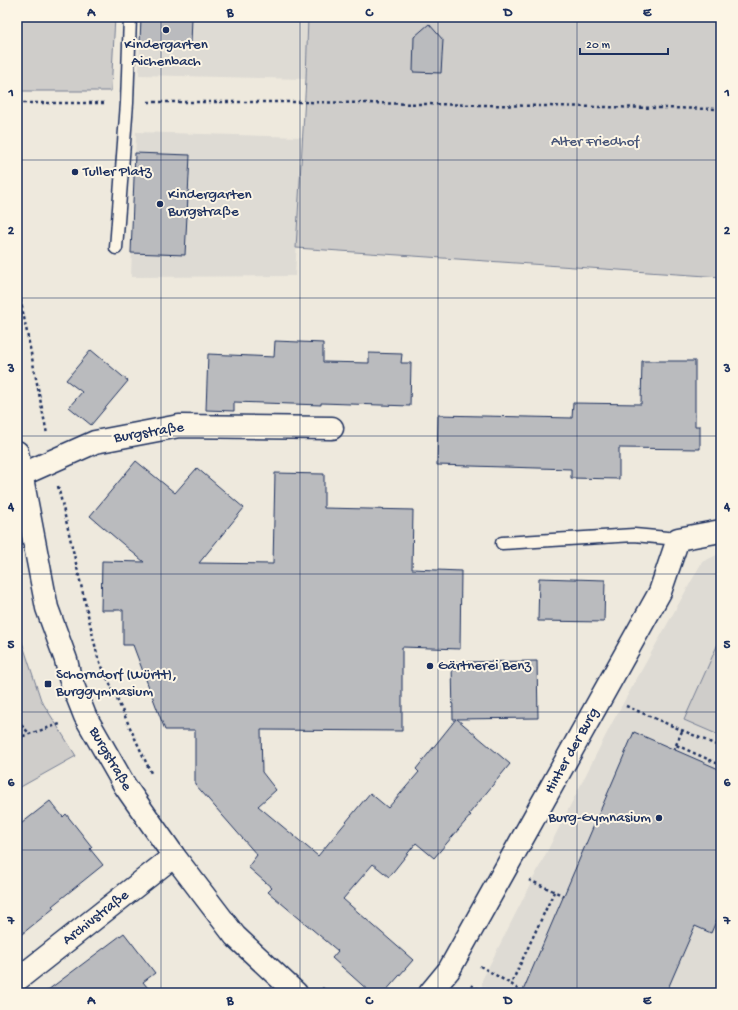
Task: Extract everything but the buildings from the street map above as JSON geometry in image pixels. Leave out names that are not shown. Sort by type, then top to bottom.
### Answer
[{"type":"street","name":"Burgstraße","points":[[21,475],[95,442],[179,426],[332,428]]},
{"type":"street","name":"Burgstraße","points":[[17,452],[47,608],[66,660],[70,678],[85,716],[125,786],[174,856],[235,936],[296,993]]},
{"type":"street","points":[[678,539],[721,531]]},
{"type":"street","name":"Hinter der Burg","points":[[430,993],[449,970],[660,592],[678,539]]},
{"type":"street","name":"Archivstraße","points":[[17,980],[174,856]]},
{"type":"street","points":[[17,986],[24,993]]},
{"type":"lane","points":[[116,248],[127,102],[130,17]]},
{"type":"lane","points":[[502,543],[634,535],[678,539]]},
{"type":"path","points":[[17,103],[305,102],[721,109]]},
{"type":"path","points":[[17,282],[53,461],[98,658],[154,777]]},
{"type":"path","points":[[721,388],[721,442]]},
{"type":"path","points":[[602,696],[721,748]]},
{"type":"path","points":[[17,738],[85,716]]},
{"type":"path","points":[[17,721],[30,734]]},
{"type":"path","points":[[674,750],[682,731]]},
{"type":"path","points":[[676,746],[721,765]]},
{"type":"path","points":[[712,766],[715,762]]},
{"type":"path","points":[[544,888],[564,896]]},
{"type":"path","points":[[511,984],[554,892]]},
{"type":"path","points":[[458,953],[511,984],[523,993]]},
{"type":"path","points":[[318,984],[328,993]]},
{"type":"path","points":[[472,993],[475,988],[486,993]]},
{"type":"shaded area","points":[[141,17],[308,17],[306,79],[139,75]]},
{"type":"shaded area","points":[[136,132],[303,137],[295,276],[131,277]]},
{"type":"shaded area","name":"Burg-Gymnasium","points":[[721,553],[721,993],[497,993],[482,986],[482,980],[612,723],[702,562]]},
{"type":"green space","points":[[17,17],[115,17],[111,91],[17,91]]},
{"type":"green space","name":"Alter Friedhof","points":[[308,17],[721,17],[721,277],[296,248],[306,79]]},
{"type":"green space","points":[[17,627],[41,700],[76,756],[17,789]]},
{"type":"green space","points":[[721,637],[721,736],[684,720]]},
{"type":"place","name":"Kindergarten Aichenbach","points":[[166,30]]},
{"type":"place","name":"Tuller Platz","points":[[75,172]]},
{"type":"place","name":"Kindergarten Burgstraße","points":[[160,204]]},
{"type":"place","name":"Gärtnerei Benz","points":[[430,666]]},
{"type":"place","name":"Schorndorf (Württ), Burggymnasium","points":[[48,684]]},
{"type":"place","name":"Burg-Gymnasium","points":[[659,818]]}]
